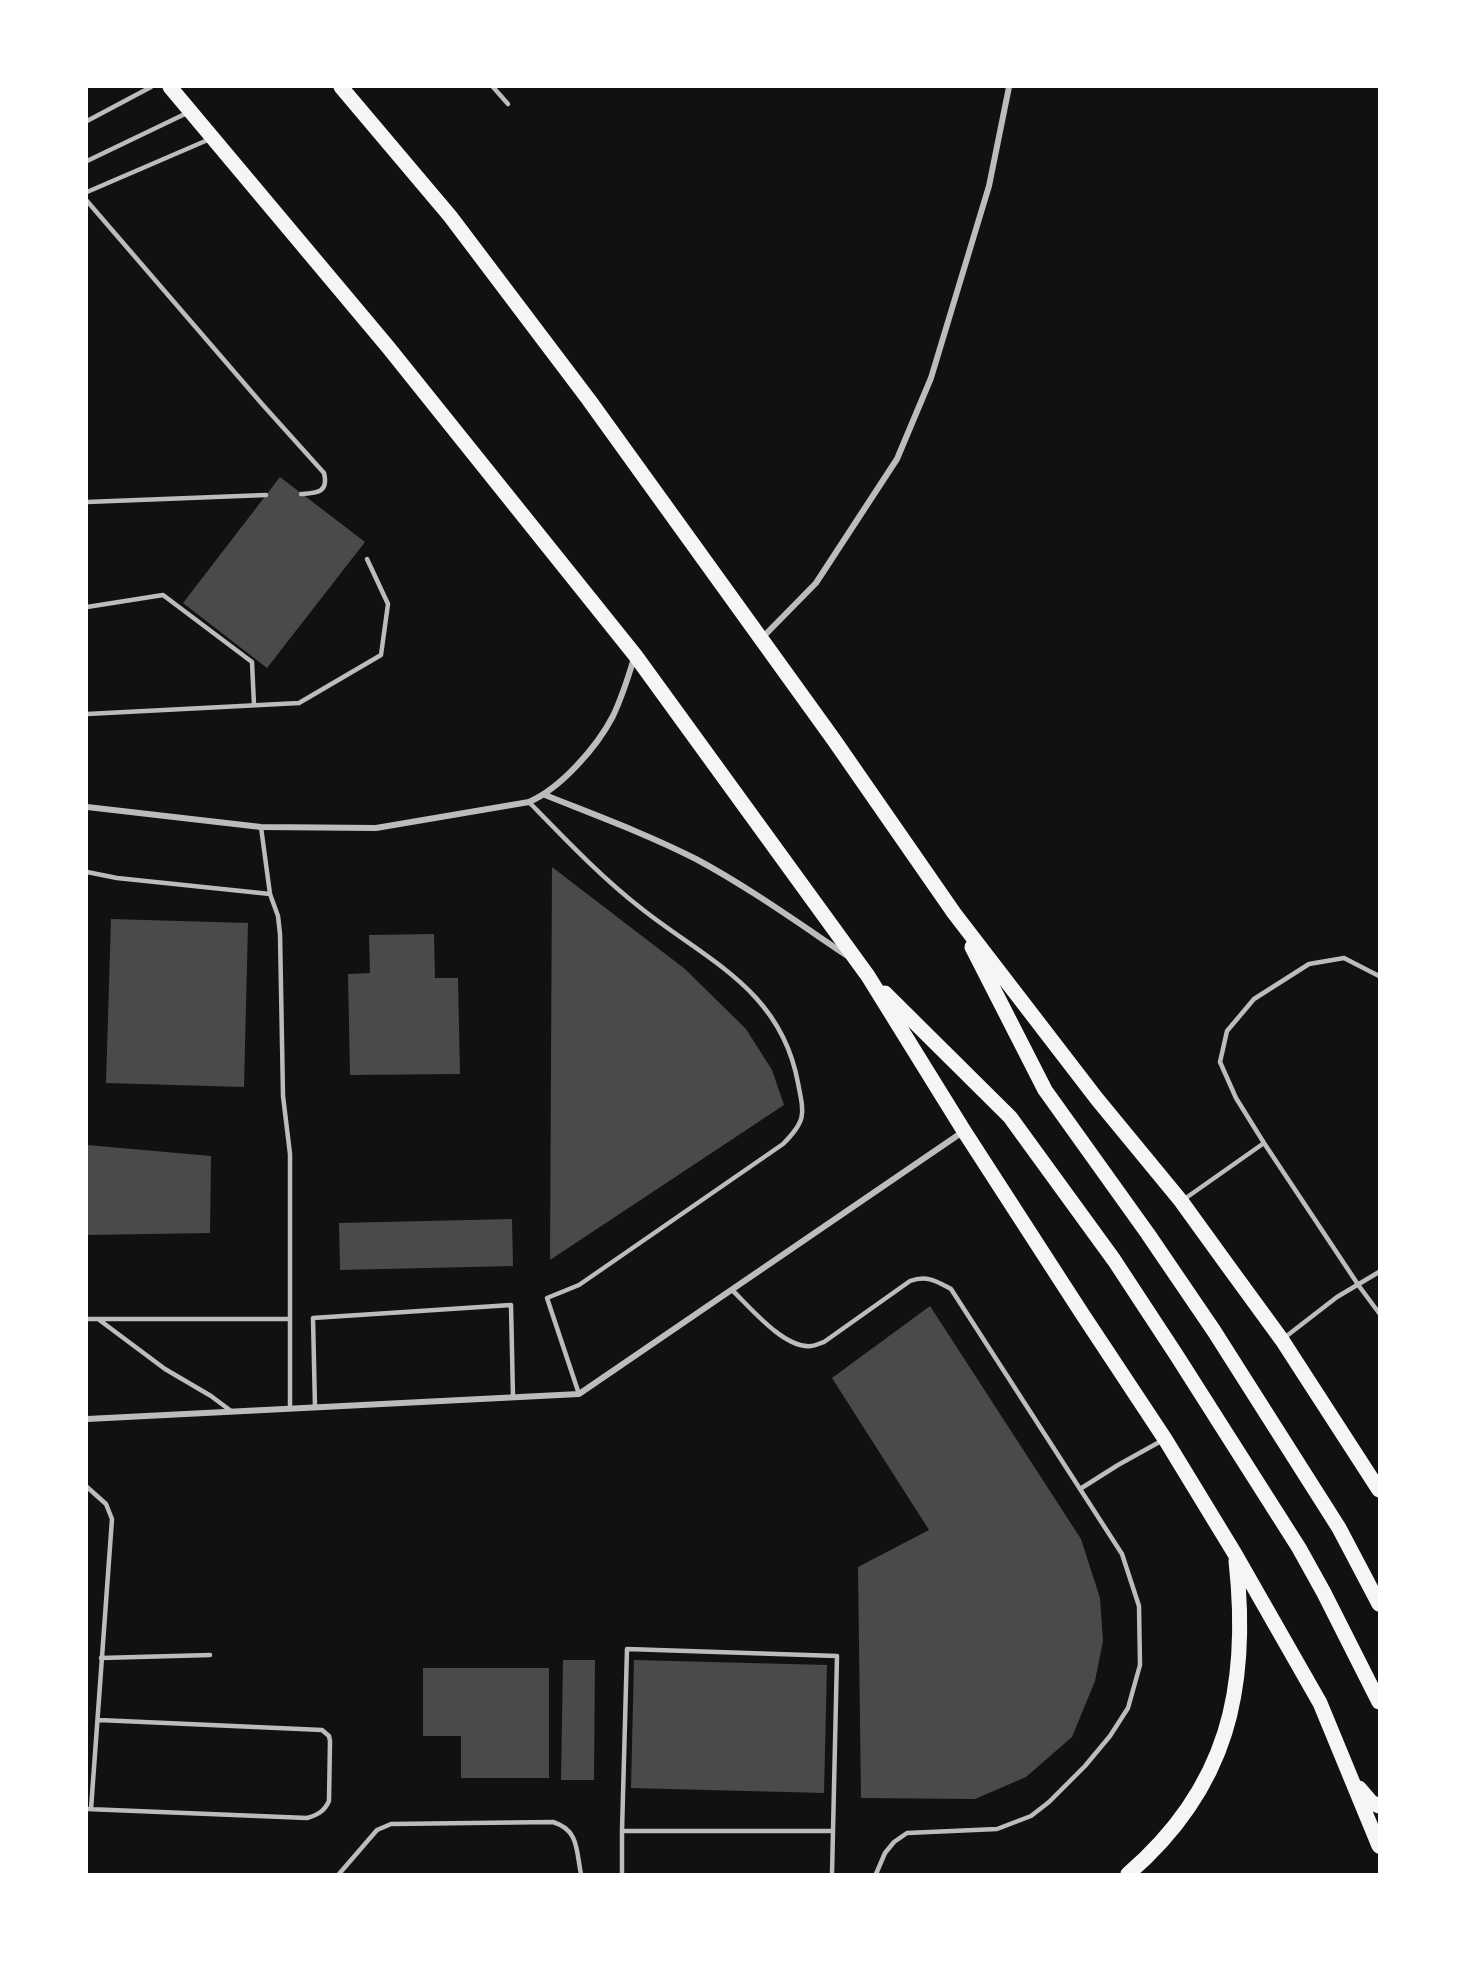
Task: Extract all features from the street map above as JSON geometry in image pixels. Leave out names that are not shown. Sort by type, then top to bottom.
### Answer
[{"type":"main road","points":[[170,87],[388,347],[635,655],[868,976],[964,1131],[1165,1439],[1235,1554],[1320,1703],[1379,1846]]},
{"type":"main road","points":[[341,87],[450,216],[589,400],[954,913],[1097,1099],[1181,1202],[1282,1340],[1379,1490]]},
{"type":"main road","points":[[954,913],[1045,1090],[1214,1331],[1339,1528],[1379,1604]]},
{"type":"main road","points":[[868,976],[1010,1117],[1143,1303],[1299,1548],[1379,1702]]},
{"type":"main road","points":[[1128,1874],[1171,1833],[1189,1808],[1205,1781],[1228,1724],[1239,1663],[1240,1601],[1235,1554]]},
{"type":"main road","points":[[1353,1780],[1371,1802],[1379,1806]]},
{"type":"street","points":[[761,639],[816,583],[897,459],[931,378],[989,186],[1009,87]]},
{"type":"street","points":[[87,807],[261,827],[376,828],[529,802],[545,795],[573,769],[593,746],[612,718],[625,688],[635,655]]},
{"type":"street","points":[[545,795],[630,829],[696,859],[764,900],[859,963]]},
{"type":"street","points":[[87,1419],[579,1394],[964,1131]]},
{"type":"lane","points":[[87,121],[152,87]]},
{"type":"lane","points":[[493,87],[508,104]]},
{"type":"lane","points":[[87,161],[190,111]]},
{"type":"lane","points":[[87,192],[213,138]]},
{"type":"lane","points":[[87,201],[324,473],[325,487],[321,491],[301,494]]},
{"type":"lane","points":[[87,502],[266,495]]},
{"type":"lane","points":[[87,714],[299,702],[381,655],[388,604],[368,559]]},
{"type":"lane","points":[[87,607],[164,595],[252,662],[254,705]]},
{"type":"lane","points":[[529,802],[641,909],[728,970],[771,1015],[783,1034],[794,1061],[803,1111],[796,1130],[783,1143],[579,1285],[547,1298],[579,1394]]},
{"type":"lane","points":[[261,827],[270,894],[278,916],[280,934],[283,1096],[290,1154],[291,1408]]},
{"type":"lane","points":[[87,872],[117,878],[270,894]]},
{"type":"lane","points":[[1379,976],[1344,958],[1309,964],[1254,999],[1227,1031],[1220,1062],[1236,1098],[1264,1143],[1379,1313]]},
{"type":"lane","points":[[1181,1202],[1264,1143]]},
{"type":"lane","points":[[1282,1340],[1337,1297],[1359,1286],[1379,1272]]},
{"type":"lane","points":[[732,1290],[778,1334],[794,1343],[809,1347],[824,1342],[910,1281],[930,1278],[951,1289],[1122,1554],[1139,1606],[1140,1665],[1128,1708],[1110,1736],[1085,1766],[1049,1802],[1031,1816],[997,1830],[907,1833],[894,1842],[885,1853],[876,1874]]},
{"type":"lane","points":[[315,1407],[313,1318],[510,1305],[513,1397]]},
{"type":"lane","points":[[87,1318],[290,1319]]},
{"type":"lane","points":[[98,1319],[165,1369],[211,1396],[231,1411]]},
{"type":"lane","points":[[1080,1489],[1165,1439]]},
{"type":"lane","points":[[87,1487],[106,1504],[112,1519],[101,1658],[99,1720],[89,1809],[307,1818],[321,1812],[329,1801],[330,1741],[329,1736],[322,1730],[99,1720]]},
{"type":"lane","points":[[622,1874],[627,1649],[837,1656],[832,1874]]},
{"type":"lane","points":[[101,1658],[210,1655]]},
{"type":"lane","points":[[339,1874],[377,1830],[391,1824],[553,1822],[565,1826],[573,1835],[580,1874]]},
{"type":"lane","points":[[622,1831],[833,1831]]},
{"type":"building","points":[[280,477],[365,542],[267,668],[183,603]]},
{"type":"building","points":[[552,867],[685,969],[746,1029],[772,1070],[784,1105],[550,1260]]},
{"type":"building","points":[[111,919],[248,923],[244,1087],[106,1083]]},
{"type":"building","points":[[434,934],[435,978],[458,978],[460,1074],[350,1075],[348,974],[370,973],[369,935]]},
{"type":"building","points":[[87,1145],[211,1156],[210,1233],[87,1235]]},
{"type":"building","points":[[512,1219],[513,1266],[340,1270],[339,1223]]},
{"type":"building","points":[[930,1306],[1081,1539],[1100,1598],[1103,1641],[1095,1681],[1072,1737],[1026,1777],[975,1799],[861,1798],[858,1567],[929,1530],[832,1378]]},
{"type":"building","points":[[563,1660],[595,1660],[594,1780],[561,1780]]},
{"type":"building","points":[[634,1660],[827,1665],[824,1793],[631,1788]]},
{"type":"building","points":[[423,1668],[549,1668],[549,1778],[461,1778],[461,1736],[423,1736]]}]
